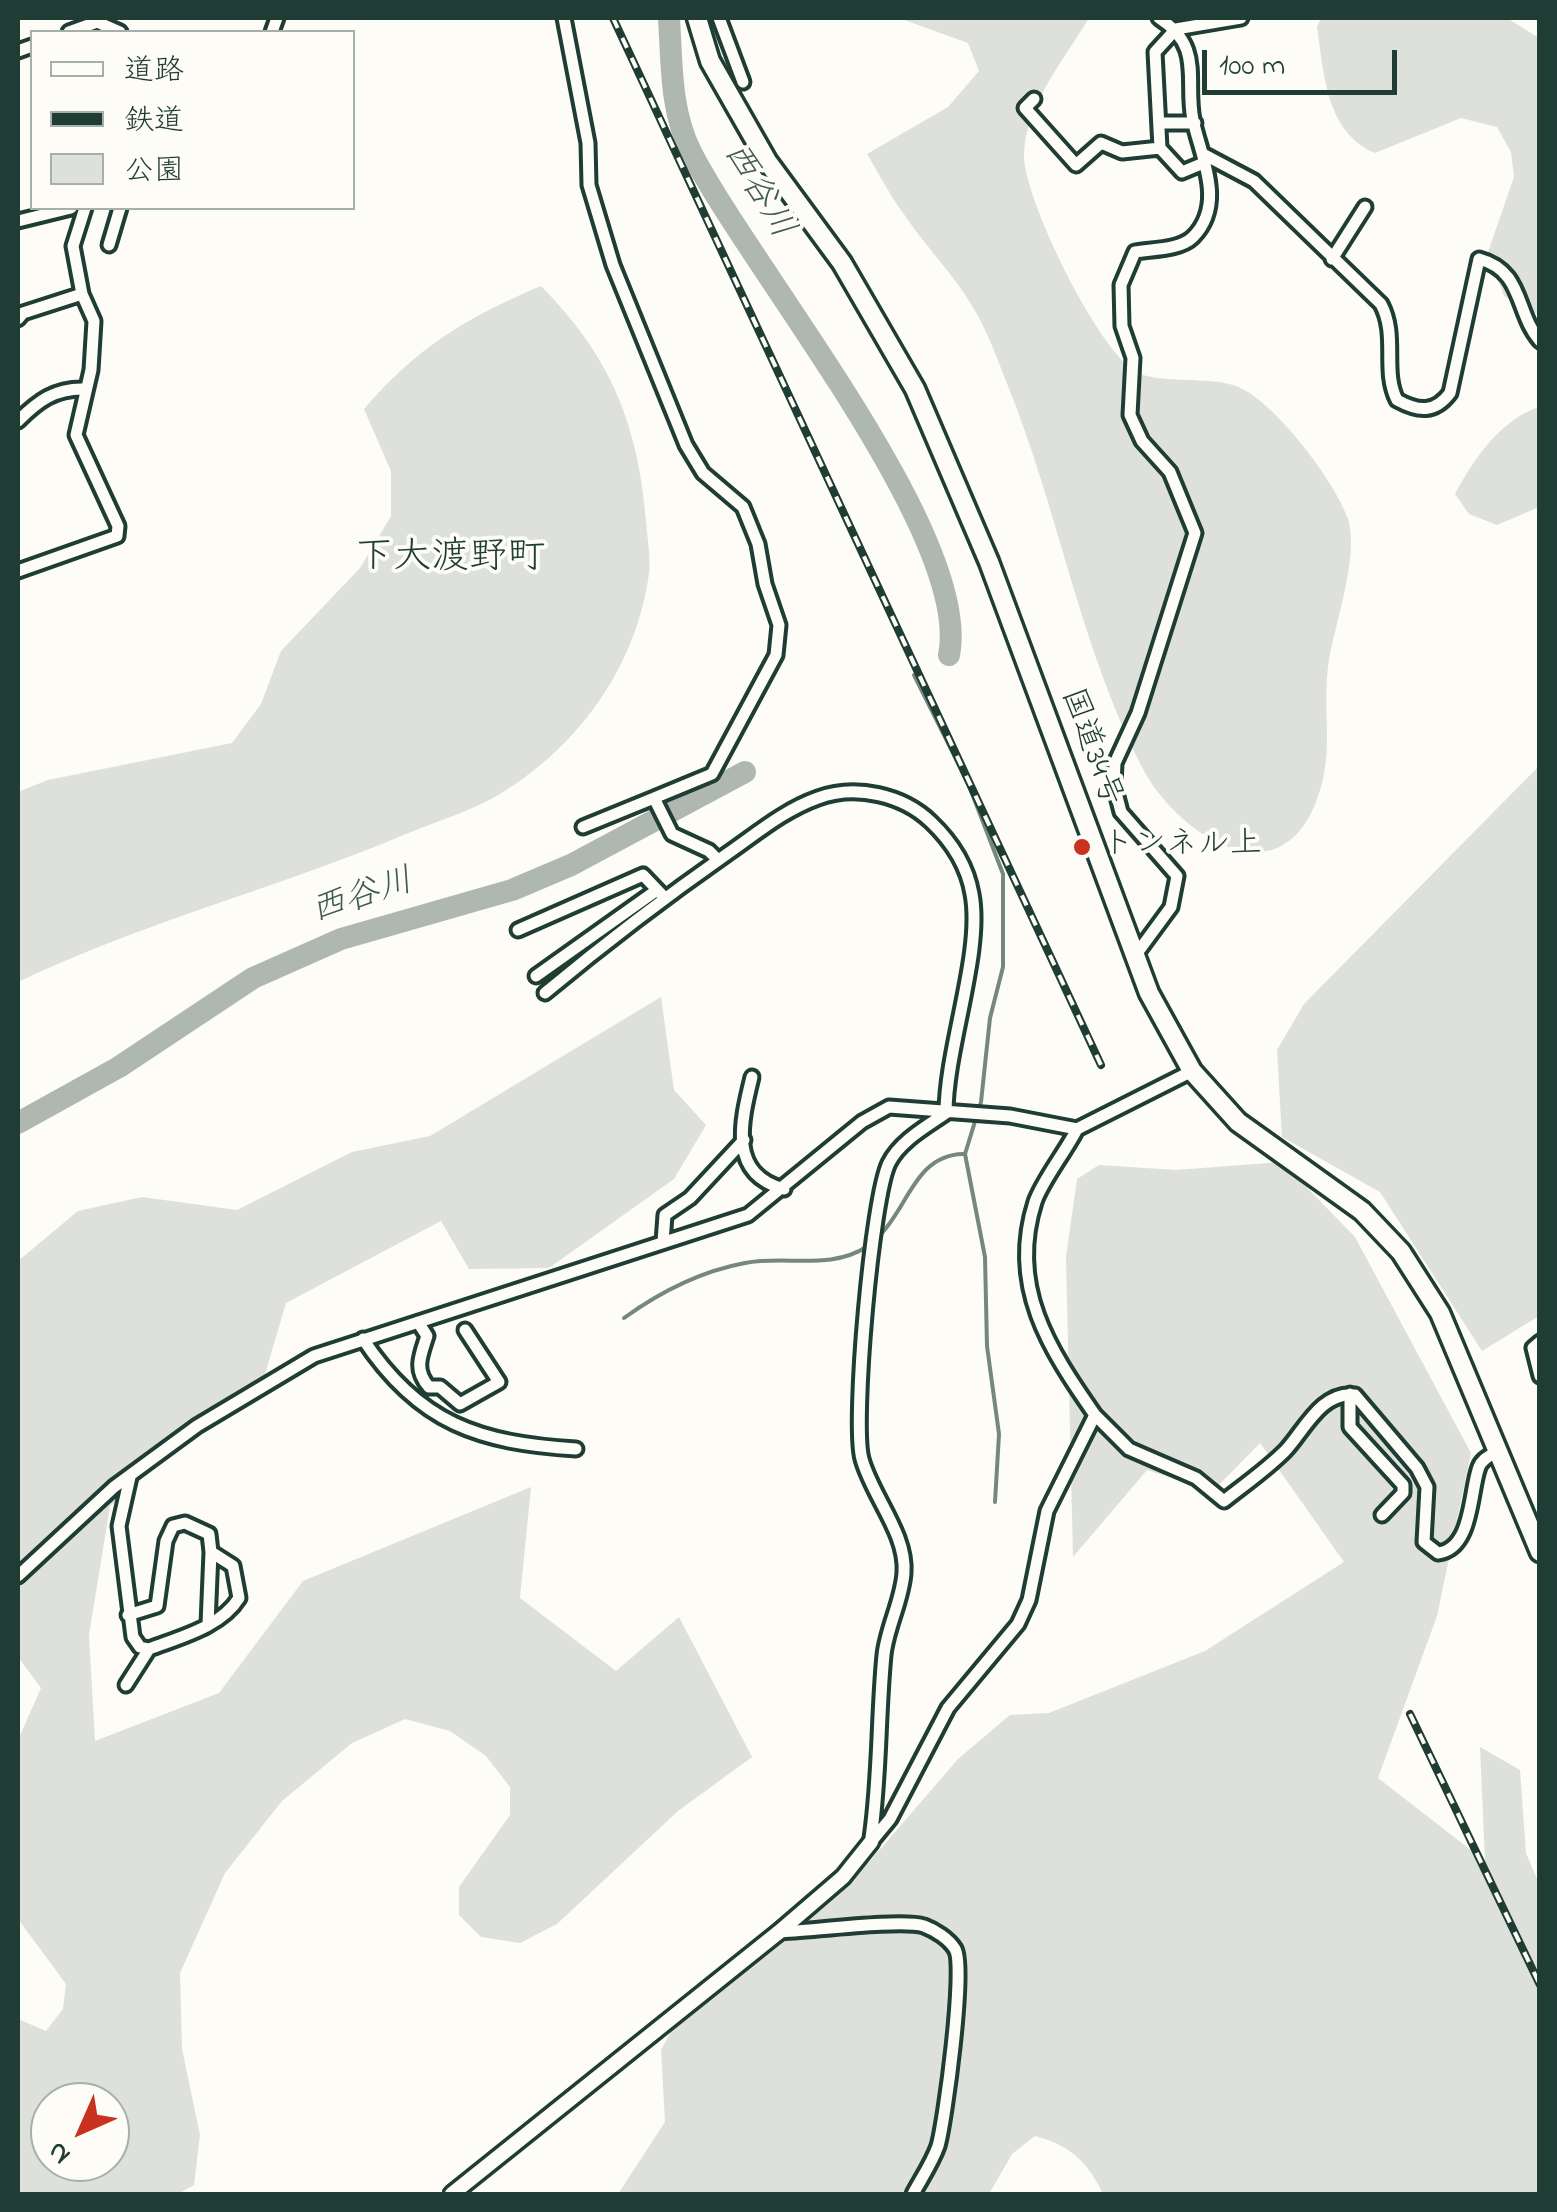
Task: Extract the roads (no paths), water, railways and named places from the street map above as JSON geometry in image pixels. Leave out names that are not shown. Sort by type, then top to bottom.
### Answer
[{"type":"highway","name":"国道34号","points":[[698,18],[710,61],[768,162],[842,263],[915,390],[989,562],[1149,993],[1192,1071],[1238,1122],[1362,1211],[1401,1252],[1440,1314],[1539,1547]]},
{"type":"street","points":[[564,18],[588,143],[589,186],[614,265],[686,445],[703,472],[742,506],[758,544],[778,625],[776,655],[761,689],[712,774],[583,826]]},
{"type":"street","points":[[719,18],[744,82]]},
{"type":"street","points":[[1135,956],[1171,907],[1177,876],[1121,812],[1114,763],[1138,713],[1196,533],[1170,472],[1142,442],[1130,415],[1133,358],[1122,326],[1121,285],[1135,252],[1184,244],[1195,236],[1205,218],[1209,194],[1206,158],[1194,123],[1194,72],[1176,29],[1159,18]]},
{"type":"street","points":[[1206,158],[1182,172],[1160,148],[1155,52],[1176,29],[1241,18]]},
{"type":"street","points":[[75,30],[97,22],[115,30]]},
{"type":"street","points":[[1015,117],[1030,104],[1076,165],[1101,143],[1122,152],[1160,148]]},
{"type":"street","points":[[1159,123],[1194,123]]},
{"type":"street","points":[[1206,158],[1254,181],[1382,304],[1393,341],[1390,386],[1397,400],[1428,410],[1440,406],[1450,393],[1479,259],[1495,263],[1514,282],[1540,341]]},
{"type":"street","points":[[1332,260],[1365,207]]},
{"type":"street","points":[[18,221],[64,210]]},
{"type":"street","points":[[18,571],[116,536],[118,526],[76,436],[92,370],[94,321],[82,294],[73,246],[84,210]]},
{"type":"street","points":[[108,244],[119,210]]},
{"type":"street","points":[[18,319],[23,313],[82,294]]},
{"type":"street","points":[[18,421],[48,395],[66,388],[85,390]]},
{"type":"street","points":[[536,976],[781,816],[820,796],[857,792],[890,797],[920,811],[945,836],[964,864],[973,897],[971,940],[946,1113],[912,1137],[890,1162],[880,1192],[869,1270],[861,1456],[899,1545],[904,1572],[884,1652],[879,1782],[871,1842]]},
{"type":"street","points":[[655,800],[672,834],[718,860]]},
{"type":"street","points":[[518,930],[643,876],[661,894]]},
{"type":"street","points":[[545,992],[661,894]]},
{"type":"street","points":[[1192,1071],[1077,1129],[1036,1198],[1025,1258],[1033,1304],[1051,1353],[1095,1414],[1128,1448],[1196,1478],[1224,1501],[1287,1449],[1313,1413],[1350,1394]]},
{"type":"street","points":[[752,1077],[744,1140],[747,1166],[754,1176],[784,1189]]},
{"type":"street","points":[[18,1576],[130,1477],[197,1426],[314,1356],[748,1215],[862,1122],[889,1107],[1010,1116],[1077,1129]]},
{"type":"street","points":[[663,1242],[664,1216],[690,1198],[744,1140]]},
{"type":"street","points":[[418,1322],[427,1336],[418,1362],[419,1376],[429,1387],[440,1388],[460,1404],[498,1382],[465,1330]]},
{"type":"street","points":[[363,1339],[431,1413],[508,1444],[576,1449]]},
{"type":"street","points":[[1540,1342],[1533,1348],[1532,1361],[1540,1376]]},
{"type":"street","points":[[1350,1394],[1417,1468],[1427,1487],[1424,1542],[1438,1553],[1454,1545],[1477,1490],[1476,1472],[1482,1460],[1497,1451]]},
{"type":"street","points":[[1350,1394],[1350,1428],[1402,1485],[1404,1493],[1382,1515]]},
{"type":"street","points":[[452,2194],[843,1877],[890,1819],[948,1708],[1018,1624],[1029,1600],[1047,1511],[1095,1414]]},
{"type":"street","points":[[130,1477],[119,1526],[128,1615],[133,1637],[140,1647],[149,1648],[218,1621],[239,1598],[233,1566],[211,1552]]},
{"type":"street","points":[[128,1615],[157,1606],[166,1541],[173,1526],[201,1528],[209,1534],[218,1621]]},
{"type":"street","points":[[126,1685],[149,1648]]},
{"type":"street","points":[[779,1932],[899,1923],[924,1926],[956,1949],[961,1967],[960,1993],[948,2063],[947,2112],[936,2152],[913,2194]]},
{"type":"waterway","name":"西谷川","points":[[669,18],[676,103],[691,152],[893,474],[927,542],[947,604],[949,655]]},
{"type":"waterway","points":[[914,675],[968,783],[1003,874],[1003,967],[990,1018],[981,1102],[965,1154],[985,1257],[987,1346],[999,1434],[995,1502]]},
{"type":"waterway","name":"西谷川","points":[[18,1123],[119,1067],[253,978],[341,939],[512,890],[571,865],[745,772]]},
{"type":"waterway","points":[[879,1236],[923,1173],[934,1163],[963,1154]]},
{"type":"waterway","points":[[624,1318],[713,1271],[761,1261],[839,1258],[868,1246]]},
{"type":"railway","points":[[613,18],[1101,1065]]},
{"type":"railway","points":[[1410,1714],[1540,1985]]},
{"type":"place","name":"トンネル上","points":[[1082,847]]},
{"type":"district","name":"下大渡野町","points":[[450,561]]}]
